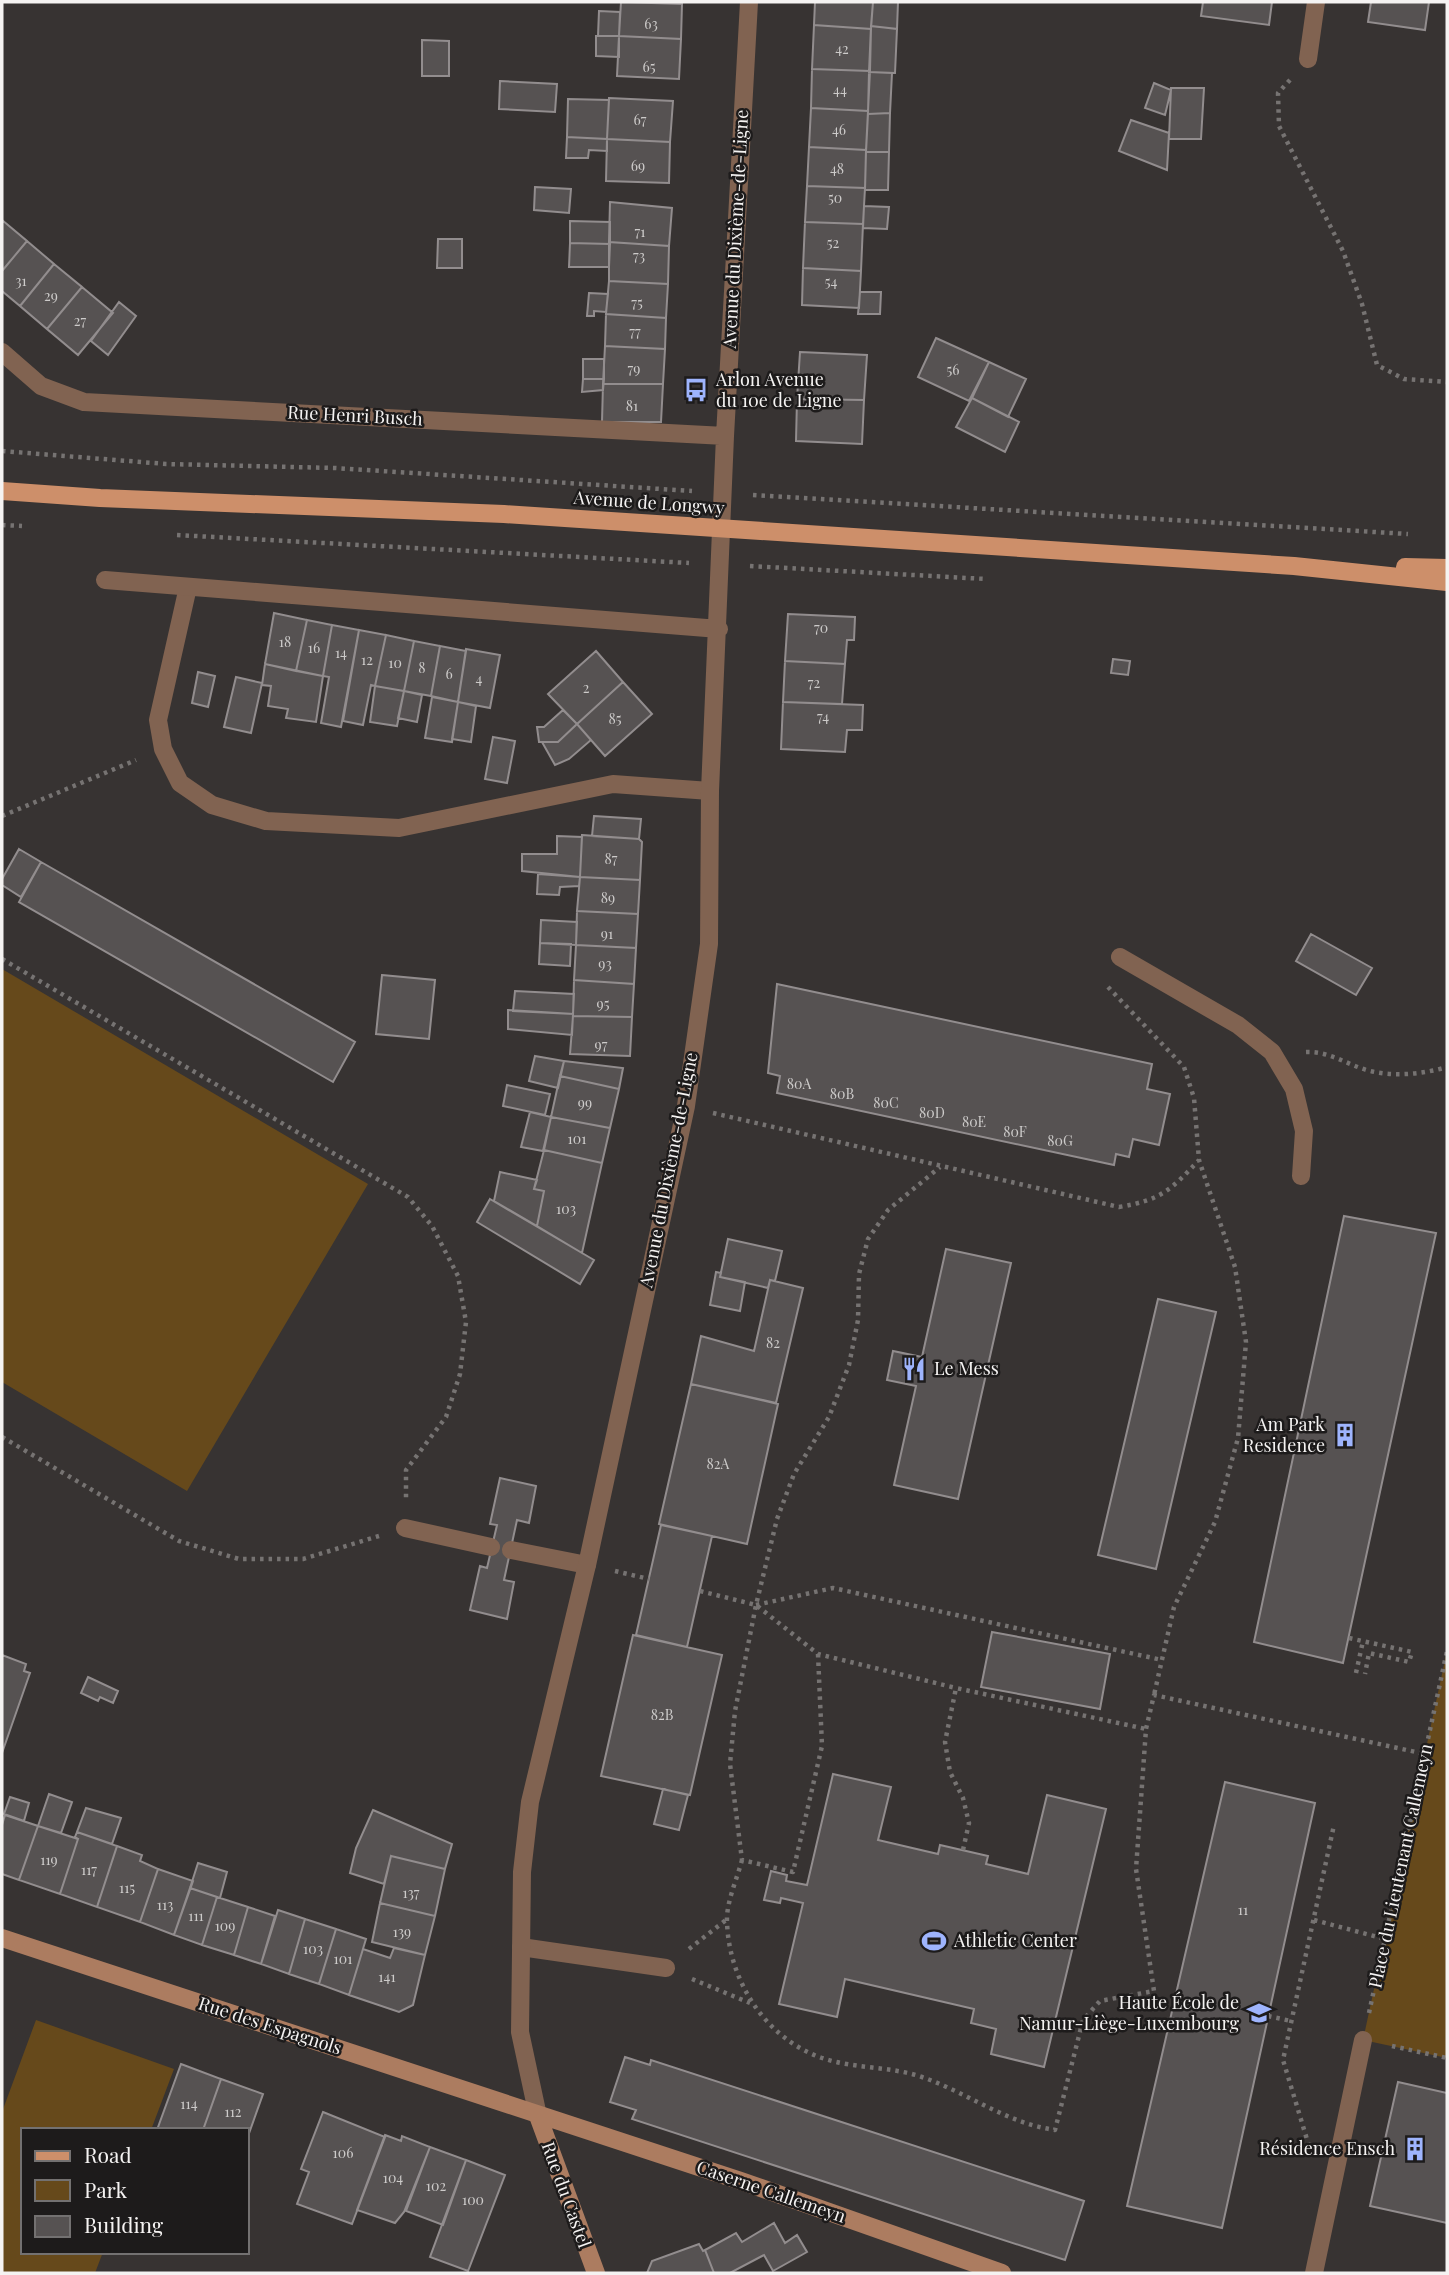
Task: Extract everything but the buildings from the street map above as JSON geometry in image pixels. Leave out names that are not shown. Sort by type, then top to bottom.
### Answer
[{"type":"main road","name":"Avenue de Longwy","points":[[2,491],[100,498],[504,514],[1294,566]]},
{"type":"main road","points":[[1294,566],[1447,568]]},
{"type":"main road","points":[[1294,566],[1447,582]]},
{"type":"street","name":"Avenue du Dixième-de-Ligne","points":[[538,2116],[520,2032],[522,1872],[530,1802],[586,1565],[685,1106],[709,944],[710,791],[748,2]]},
{"type":"street","points":[[1308,60],[1316,2]]},
{"type":"street","name":"Rue Henri Busch","points":[[2,352],[41,386],[84,402],[725,442]]},
{"type":"street","points":[[105,580],[719,629]]},
{"type":"street","points":[[188,587],[158,720],[163,750],[180,783],[212,805],[266,821],[399,828],[613,784],[710,791]]},
{"type":"street","points":[[1120,957],[1238,1025],[1272,1052],[1294,1089],[1302,1120],[1304,1131],[1301,1176]]},
{"type":"street","points":[[405,1528],[491,1547]]},
{"type":"street","points":[[511,1550],[586,1565]]},
{"type":"street","name":"Rue des Espagnols","points":[[2,1938],[538,2116]]},
{"type":"street","points":[[522,1947],[666,1968]]},
{"type":"street","points":[[1314,2273],[1363,2040]]},
{"type":"street","name":"Rue du Castel","points":[[538,2116],[596,2273]]},
{"type":"street","name":"Caserne Callemeyn","points":[[538,2116],[741,2181],[1002,2273]]},
{"type":"path","points":[[1308,60],[1278,93],[1279,126],[1343,251],[1362,304],[1377,365],[1404,379],[1447,382]]},
{"type":"path","points":[[2,816],[163,750]]},
{"type":"path","points":[[2,960],[408,1197],[432,1227],[458,1276],[466,1322],[460,1374],[446,1417],[406,1471],[405,1528],[303,1559],[239,1559],[179,1541],[2,1437]]},
{"type":"path","points":[[940,1167],[888,1210],[868,1239],[859,1274],[858,1320],[849,1365],[829,1418],[794,1474],[777,1519],[756,1605],[735,1712],[730,1764],[742,1860],[726,1920],[732,1960],[750,2003],[783,2037],[822,2058],[913,2074],[954,2088],[1027,2126],[1055,2130],[1083,2020],[1100,2001],[1154,1991],[1136,1869],[1146,1729],[1174,1607],[1215,1522],[1238,1438],[1246,1342],[1235,1267],[1199,1160],[1194,1098],[1184,1067],[1107,987]]},
{"type":"path","points":[[1272,1052],[1322,1051],[1369,1070],[1400,1074],[1430,1072],[1447,1066]]},
{"type":"path","points":[[685,1106],[1119,1207],[1151,1202],[1177,1184],[1199,1160]]},
{"type":"path","points":[[756,1605],[833,1588],[1162,1660]]},
{"type":"path","points":[[700,1591],[756,1605],[818,1654],[956,1688],[1146,1729]]},
{"type":"path","points":[[1349,1639],[1412,1652],[1409,1662],[1369,1653],[1365,1674]]},
{"type":"path","points":[[1356,1673],[1363,1641]]},
{"type":"path","name":"Place du Lieutenant Callemeyn","points":[[1363,2040],[1447,1651]]},
{"type":"path","points":[[742,1860],[793,1872],[822,1746],[818,1654]]},
{"type":"path","points":[[956,1688],[945,1742],[950,1772],[964,1798],[969,1823],[963,1850]]},
{"type":"path","points":[[1154,1695],[1425,1754]]},
{"type":"path","points":[[1312,2153],[1283,2060],[1334,1825]]},
{"type":"path","points":[[726,1920],[666,1968],[750,2003]]},
{"type":"path","points":[[1314,1920],[1385,1939]]},
{"type":"path","points":[[1268,2016],[1291,2021]]},
{"type":"path","points":[[1363,2040],[1447,2058]]},
{"type":"green space","points":[[2,969],[368,1184],[187,1491],[2,1382]]},
{"type":"green space","points":[[1447,1651],[1447,2058],[1363,2040]]},
{"type":"green space","points":[[36,2020],[174,2069],[152,2128],[21,2128],[21,2254],[102,2254],[95,2273],[2,2273],[2,2112]]},
{"type":"place","name":"Arlon Avenue du 10e de Ligne","points":[[696,390]]},
{"type":"place","name":"Le Mess","points":[[914,1369]]},
{"type":"place","name":"Am Park Residence","points":[[1345,1435]]},
{"type":"place","name":"Athletic Center","points":[[934,1941]]},
{"type":"place","name":"Haute École de Namur-Liège-Luxembourg","points":[[1259,2013]]},
{"type":"place","name":"Résidence Ensch","points":[[1415,2149]]}]
